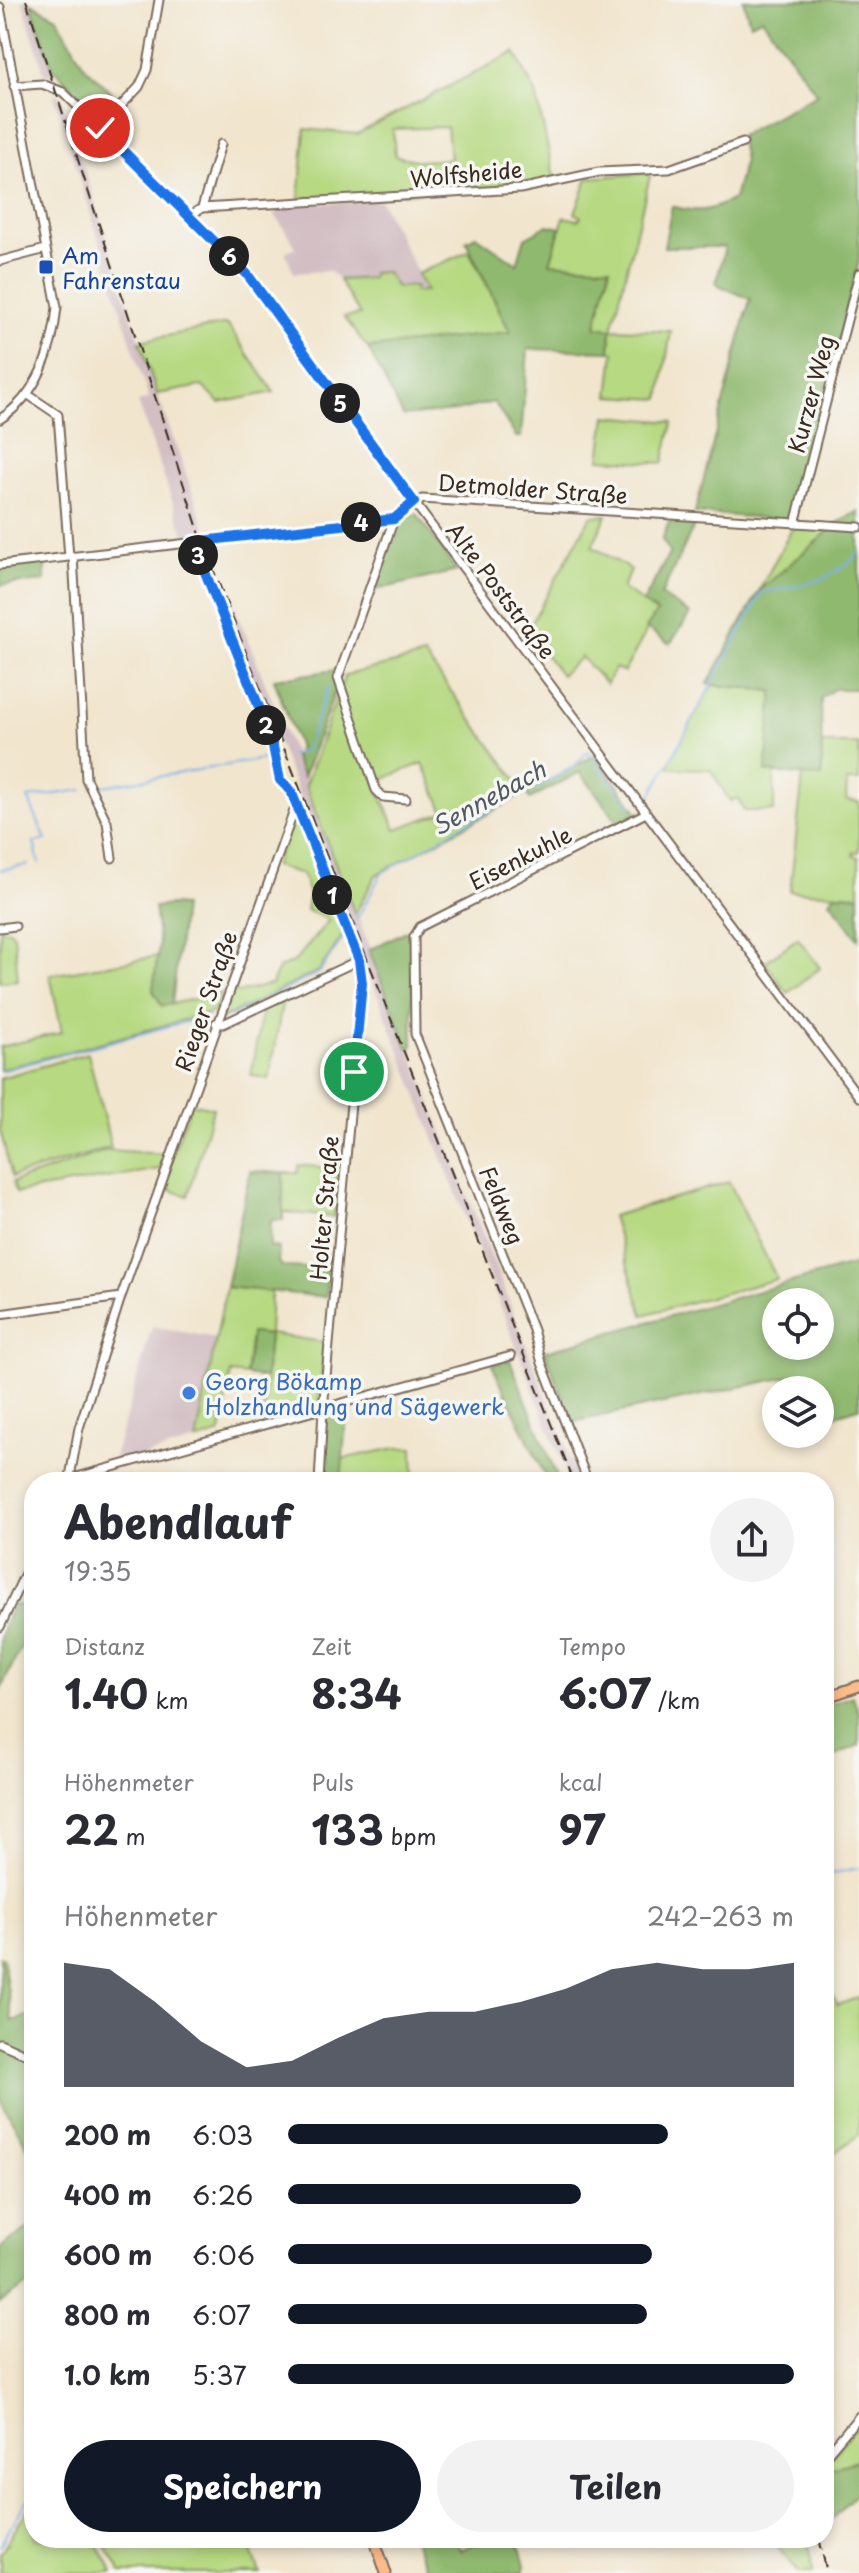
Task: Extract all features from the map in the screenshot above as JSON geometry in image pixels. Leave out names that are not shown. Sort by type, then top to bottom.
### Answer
[{"type":"main road","points":[[834,1695],[859,1686]]},
{"type":"main road","points":[[377,2548],[386,2573]]},
{"type":"street","points":[[100,128],[139,87],[147,70],[159,0]]},
{"type":"street","points":[[0,7],[55,285],[55,326],[43,369],[27,394],[0,419]]},
{"type":"street","name":"Alte Poststraße","points":[[14,86],[42,84],[58,88],[247,274],[859,1097]]},
{"type":"street","name":"Wolfsheide","points":[[189,216],[202,208],[520,189],[599,172],[669,169],[743,143]]},
{"type":"street","points":[[202,208],[221,144]]},
{"type":"street","points":[[0,261],[46,249]]},
{"type":"street","name":"Kurzer Weg","points":[[795,524],[859,273]]},
{"type":"street","points":[[27,394],[58,415],[86,779],[107,822],[112,858]]},
{"type":"street","name":"Detmolder Straße","points":[[394,519],[414,502],[435,500],[859,527]]},
{"type":"street","points":[[0,565],[394,519],[338,678],[376,790],[383,797],[406,799]]},
{"type":"street","points":[[193,542],[271,737],[280,780],[291,791],[296,805]]},
{"type":"street","name":"Holter Straße","points":[[296,805],[359,960],[362,983],[320,1472]]},
{"type":"street","name":"Rieger Straße","points":[[71,1472],[79,1428],[121,1297],[296,805]]},
{"type":"street","name":"Eisenkuhle","points":[[414,937],[420,927],[646,813]]},
{"type":"street","points":[[0,928],[15,926]]},
{"type":"street","name":"Feldweg","points":[[414,937],[415,1034],[533,1330],[542,1363],[584,1472]]},
{"type":"street","points":[[216,1023],[223,1024],[359,960]]},
{"type":"street","points":[[0,1314],[121,1297]]},
{"type":"street","points":[[101,1472],[511,1356]]},
{"type":"street","points":[[0,1627],[24,1575]]},
{"type":"street","points":[[0,2043],[24,2054]]},
{"type":"street","points":[[834,2446],[859,2416]]},
{"type":"shaded area","points":[[22,0],[30,0],[54,73],[45,76]]},
{"type":"shaded area","points":[[53,93],[61,97],[157,394],[208,535],[185,538],[138,402],[149,399]]},
{"type":"shaded area","points":[[380,200],[427,291],[414,292],[414,286],[396,287],[389,275],[339,280],[330,271],[294,273],[285,252],[296,247],[270,207]]},
{"type":"shaded area","points":[[209,544],[576,1472],[566,1472],[200,545]]},
{"type":"shaded area","points":[[152,1326],[216,1338],[196,1441],[112,1465]]},
{"type":"green space","points":[[743,0],[854,0],[859,14],[859,261],[792,520],[695,513],[750,299],[716,284],[725,247],[664,247],[672,206],[704,210],[734,199],[744,161],[739,136],[817,94],[762,18],[750,23]]},
{"type":"green space","points":[[31,3],[57,17],[84,66],[121,102],[102,122],[53,69]]},
{"type":"green space","points":[[515,52],[536,94],[554,176],[552,180],[511,187],[299,199],[305,129],[357,134]],"holes":[[[447,127],[450,159],[421,161],[395,156],[393,129]]]},
{"type":"green space","points":[[647,173],[650,176],[612,329],[671,331],[660,399],[609,396],[614,352],[610,351],[611,330],[596,327],[550,263],[564,217],[578,220],[581,217],[575,213],[588,178]]},
{"type":"green space","points":[[548,225],[560,228],[550,263],[610,267],[596,327],[611,329],[610,351],[528,349],[521,437],[516,437],[494,402],[455,411],[403,416],[368,348],[510,332],[466,241],[476,236],[517,264],[525,238]]},
{"type":"green space","points":[[469,251],[511,332],[368,348],[344,317],[360,315],[339,280],[372,278],[372,273],[386,272],[396,287],[414,286],[415,292],[426,291],[417,274]]},
{"type":"green space","points":[[227,324],[274,392],[220,403],[202,386],[157,394],[140,341]]},
{"type":"green space","points":[[606,416],[673,422],[663,463],[600,459]]},
{"type":"green space","points":[[859,511],[859,689],[834,689],[821,698],[822,777],[766,772],[773,691],[708,684],[759,591],[839,522]]},
{"type":"green space","points":[[417,514],[457,571],[376,590],[398,518]]},
{"type":"green space","points":[[607,515],[592,546],[631,570],[622,588],[657,612],[624,672],[615,668],[606,684],[581,657],[561,675],[541,649],[535,653],[523,638],[591,516]]},
{"type":"green space","points":[[669,522],[695,524],[661,595],[690,614],[670,644],[646,628],[657,612],[643,603],[670,552],[662,540]]},
{"type":"green space","points":[[793,527],[832,530],[759,591]]},
{"type":"green space","points":[[45,562],[45,581],[0,585],[0,568]]},
{"type":"green space","points":[[425,656],[526,793],[376,875],[355,914],[305,785],[345,675]],"holes":[[[423,763],[444,812],[396,829],[375,782]]]},
{"type":"green space","points":[[335,670],[338,683],[303,777],[294,757],[299,748],[274,679]]},
{"type":"green space","points":[[712,685],[773,691],[766,772],[774,773],[774,811],[744,811],[738,798],[730,801],[710,769],[670,768],[669,763]]},
{"type":"green space","points":[[822,744],[859,744],[859,781],[847,781],[846,800],[859,802],[859,852],[854,852],[854,856],[859,857],[859,895],[790,891],[803,776],[822,777]]},
{"type":"green space","points":[[595,755],[638,813],[619,823],[580,772],[530,799],[526,793]]},
{"type":"green space","points":[[295,814],[345,932],[319,971],[221,1019],[231,990],[238,993],[272,984],[278,969],[295,961],[329,920],[306,910],[309,894],[302,874],[274,866]]},
{"type":"green space","points":[[835,894],[859,895],[859,940],[830,900]]},
{"type":"green space","points":[[183,906],[172,1004],[162,1006],[153,990],[159,945],[154,907]]},
{"type":"green space","points":[[412,928],[413,1046],[408,1048],[369,950]]},
{"type":"green space","points":[[0,929],[10,930],[14,935],[18,980],[0,982]]},
{"type":"green space","points":[[798,938],[820,968],[788,993],[765,962]]},
{"type":"green space","points":[[159,956],[153,990],[162,1006],[222,993],[214,1012],[0,1070],[0,1047],[62,1032],[50,975]]},
{"type":"green space","points":[[283,999],[269,1079],[251,1075],[262,1010]]},
{"type":"green space","points":[[88,1053],[111,1147],[12,1177],[0,1130],[0,1078]]},
{"type":"green space","points":[[191,1103],[213,1108],[188,1196],[161,1187]]},
{"type":"green space","points":[[108,1150],[165,1154],[159,1169],[16,1193],[13,1182]]},
{"type":"green space","points":[[299,1165],[339,1169],[334,1217],[283,1212],[283,1173],[298,1173]]},
{"type":"green space","points":[[250,1171],[283,1173],[283,1220],[271,1220],[270,1247],[279,1248],[278,1262],[284,1267],[329,1269],[326,1297],[226,1287]]},
{"type":"green space","points":[[729,1182],[777,1279],[643,1315],[612,1216]]},
{"type":"green space","points":[[859,1263],[859,1408],[834,1416],[834,1376],[808,1376],[807,1373],[762,1376],[762,1382],[572,1422],[545,1351],[762,1290],[762,1360],[834,1360],[834,1288],[770,1288]]},
{"type":"green space","points":[[226,1287],[271,1291],[269,1334],[324,1342],[319,1405],[262,1424],[269,1335],[252,1333],[246,1375],[231,1373],[221,1433],[196,1441]]},
{"type":"green space","points":[[251,1333],[269,1335],[265,1378],[246,1375]]},
{"type":"green space","points":[[510,1360],[555,1472],[543,1472],[492,1365]]},
{"type":"green space","points":[[347,1408],[342,1472],[323,1472],[326,1413]]},
{"type":"green space","points":[[396,1448],[413,1448],[414,1472],[341,1472],[341,1459]]},
{"type":"green space","points":[[12,1605],[24,1606],[24,1641],[0,1691],[0,1637]]},
{"type":"green space","points":[[853,1696],[859,1714],[859,1745],[834,1756],[834,1703]]},
{"type":"green space","points":[[0,1957],[3,1957],[12,2021],[24,2017],[24,2141],[0,2099]]},
{"type":"green space","points":[[859,1997],[859,2135],[834,2153],[834,1999],[838,2005]]},
{"type":"green space","points":[[24,2231],[24,2287],[0,2303],[0,2248]]},
{"type":"green space","points":[[859,2424],[859,2460],[834,2468],[834,2453]]},
{"type":"green space","points":[[859,2460],[859,2490],[834,2517],[834,2468]]},
{"type":"green space","points":[[24,2516],[24,2548],[99,2548],[113,2573],[0,2573],[0,2553]]},
{"type":"green space","points":[[107,2548],[251,2548],[260,2573],[121,2573]]},
{"type":"green space","points":[[417,2548],[520,2548],[525,2566],[523,2573],[428,2573]]},
{"type":"green space","points":[[778,2548],[809,2548],[813,2573],[799,2573]]},
{"type":"waterway","name":"Sennebach","points":[[648,801],[762,592],[815,582],[837,571],[859,553]]},
{"type":"waterway","points":[[291,755],[306,750],[328,688]]},
{"type":"waterway","name":"Sennebach","points":[[357,919],[382,873],[460,827],[570,770],[588,751],[631,806]]},
{"type":"waterway","points":[[92,788],[269,758]]},
{"type":"waterway","points":[[39,863],[34,842],[46,840],[28,798],[83,790]]},
{"type":"waterway","points":[[0,870],[28,865]]},
{"type":"waterway","name":"Sennebach","points":[[229,1017],[320,972],[344,937]]},
{"type":"waterway","name":"Sennebach","points":[[0,1071],[208,1016]]},
{"type":"waterway","points":[[834,1873],[859,1868]]},
{"type":"waterway","points":[[0,2545],[24,2504]]},
{"type":"railway","points":[[26,0],[202,541],[570,1472]]},
{"type":"railway","points":[[821,2548],[827,2573]]},
{"type":"place","name":"Am Fahrenstau","points":[[46,267]]},
{"type":"place","name":"Georg Bökamp Holzhandlung und Sägewerk","points":[[189,1393]]},
{"type":"route","points":[[100,128],[247,274],[414,502],[394,519],[193,542],[271,737],[280,780],[291,791],[359,960],[362,983],[354,1072]]}]
